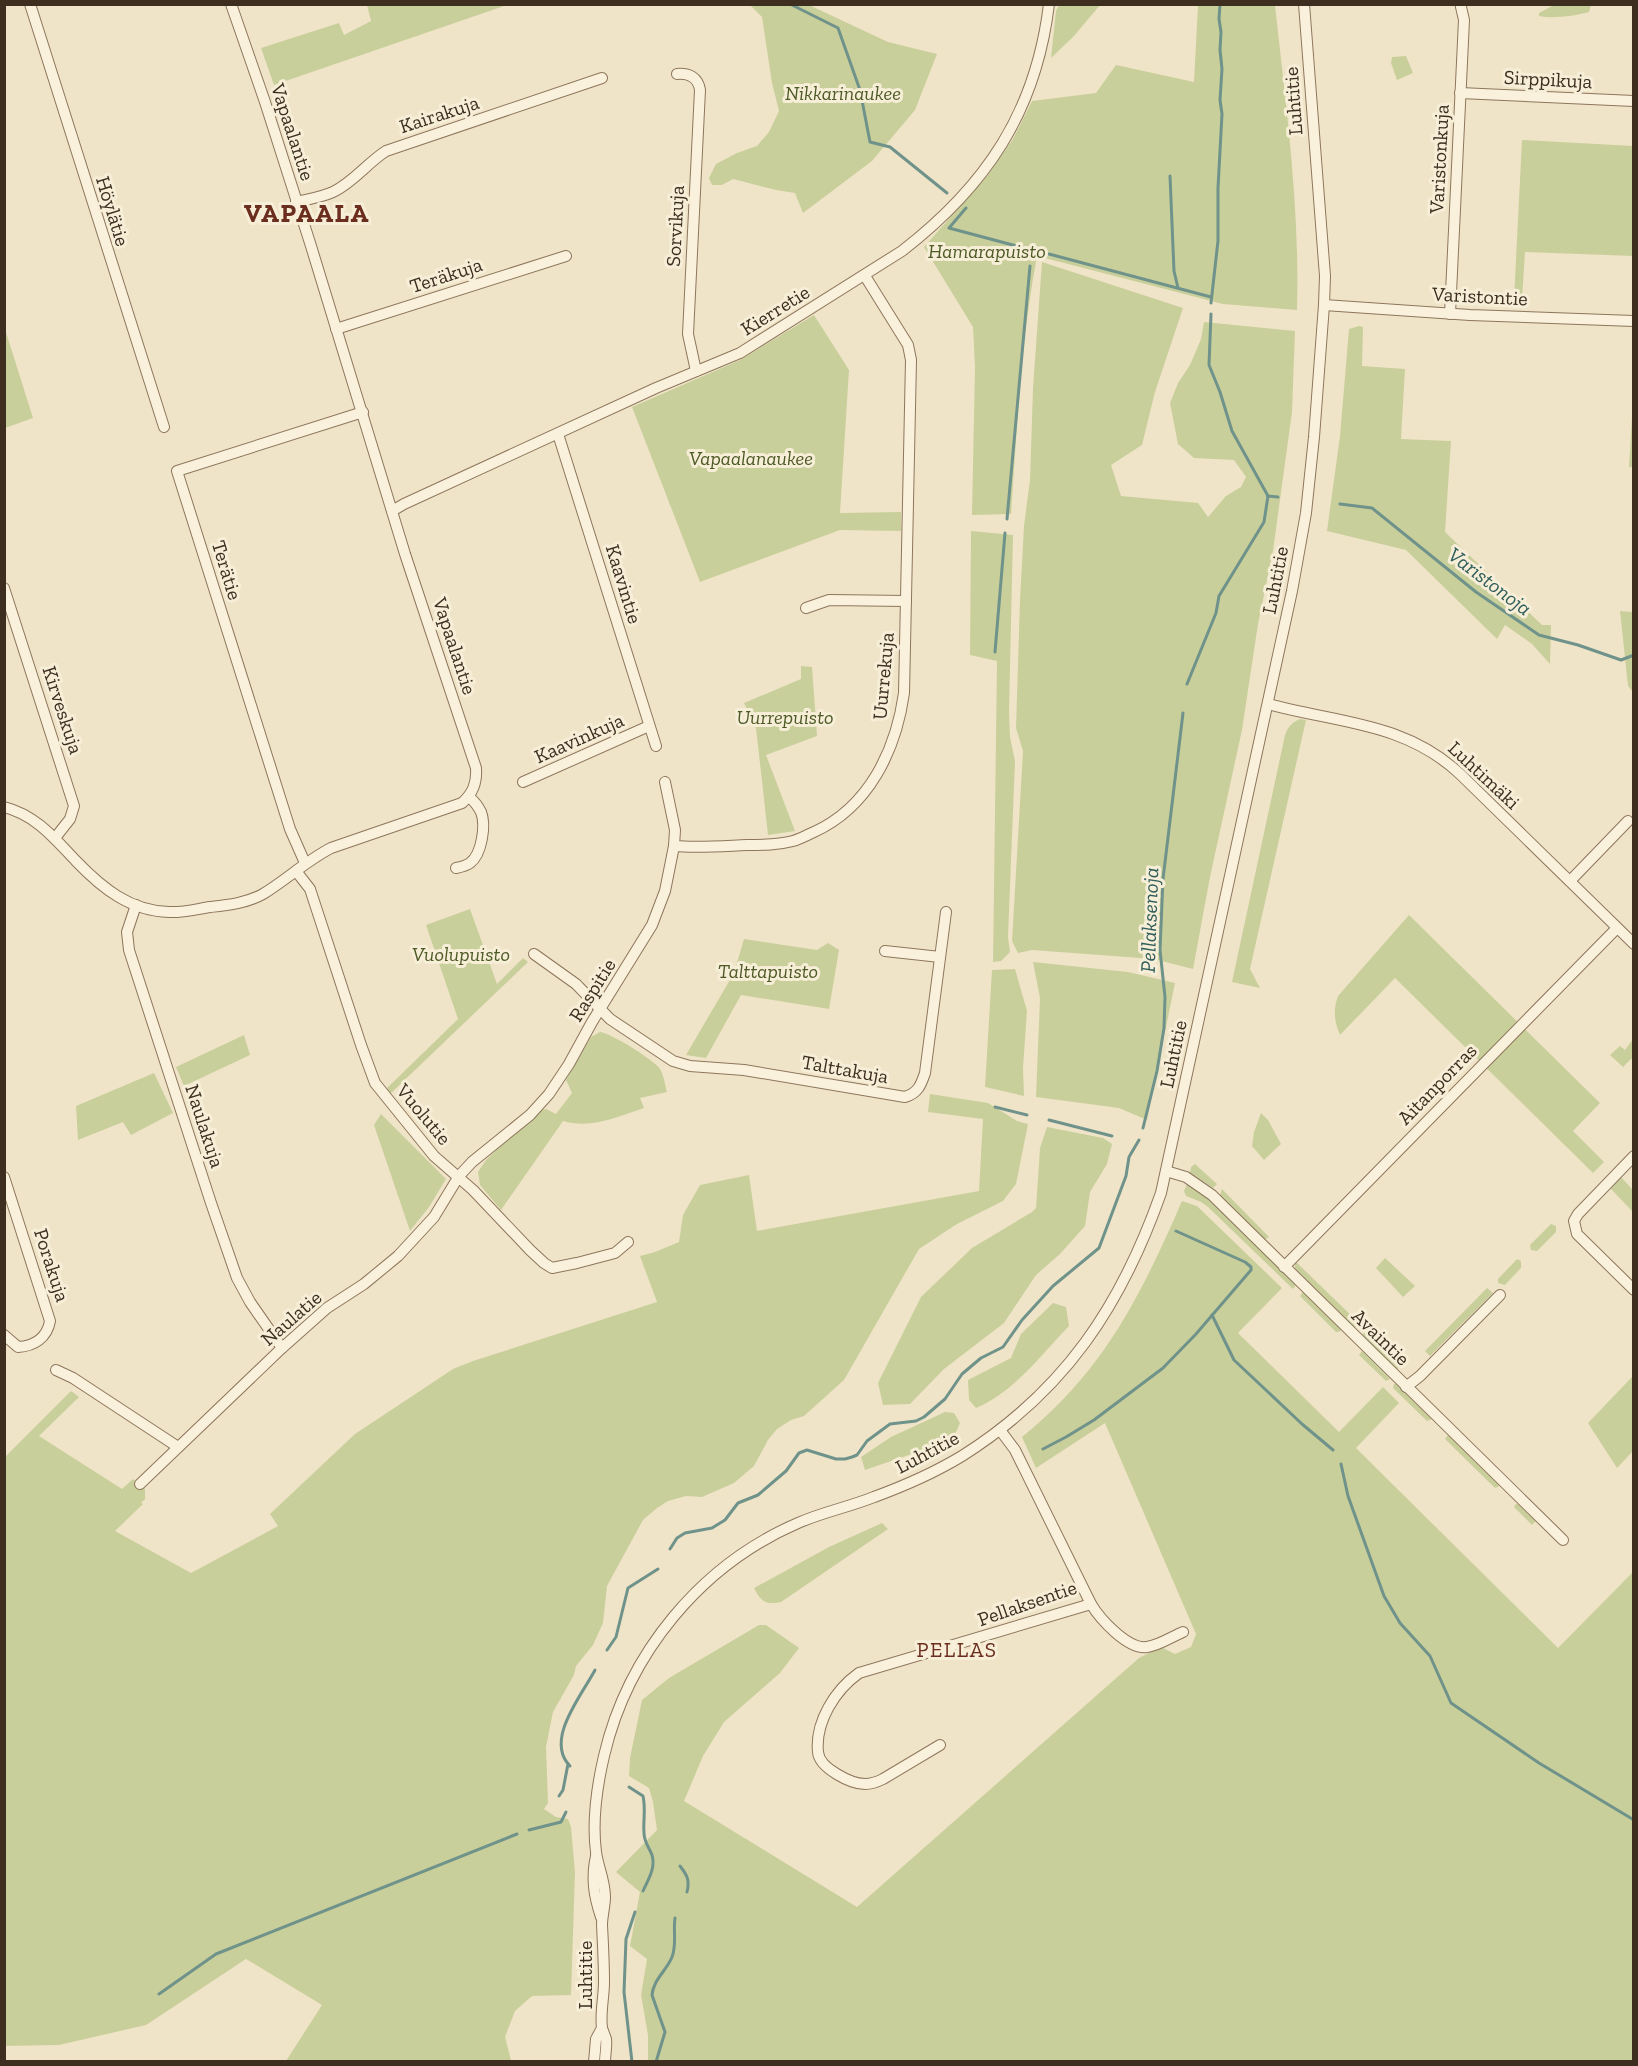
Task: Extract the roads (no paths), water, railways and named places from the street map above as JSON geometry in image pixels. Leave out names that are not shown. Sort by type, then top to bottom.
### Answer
[{"type":"street","name":"Höylätie","points":[[30,4],[164,427]]},
{"type":"street","name":"Vapaalantie","points":[[231,4],[265,102],[392,511],[477,768],[476,782],[469,796]]},
{"type":"street","name":"Kierretie","points":[[392,511],[696,371],[740,354],[902,251],[960,199],[1002,145],[1030,89],[1046,32],[1049,4]]},
{"type":"street","name":"Luhtitie","points":[[605,2061],[606,2039],[602,2028],[604,1982],[602,1922],[605,1898],[603,1876],[596,1856],[596,1813],[600,1778],[611,1728],[643,1658],[687,1600],[730,1563],[799,1522],[901,1487],[961,1456],[1000,1430],[1035,1399],[1090,1336],[1116,1298],[1145,1237],[1161,1193],[1268,704],[1306,513],[1314,438],[1325,276],[1304,4]]},
{"type":"street","name":"Varistonkuja","points":[[1450,314],[1464,20],[1461,7]]},
{"type":"street","name":"Sorvikuja","points":[[677,74],[691,75],[698,83],[700,90],[688,334],[696,371]]},
{"type":"street","name":"Kairakuja","points":[[296,202],[335,191],[386,151],[602,78]]},
{"type":"street","name":"Sirppikuja","points":[[1460,93],[1634,101]]},
{"type":"street","name":"Teräkuja","points":[[336,329],[566,256]]},
{"type":"street","name":"Uurrekuja","points":[[674,846],[770,845],[794,841],[827,826],[856,801],[879,774],[899,722],[904,693],[910,352],[904,338],[865,276]]},
{"type":"street","name":"Varistontie","points":[[1324,305],[1450,314],[1634,321]]},
{"type":"street","name":"Terätie","points":[[301,867],[177,471],[363,412]]},
{"type":"street","name":"Kaavintie","points":[[558,434],[656,746]]},
{"type":"street","name":"Kirveskuja","points":[[4,588],[74,806],[70,819],[55,838]]},
{"type":"street","points":[[806,608],[829,600],[906,601]]},
{"type":"street","name":"Luhtimäki","points":[[1268,704],[1389,732],[1424,746],[1446,761],[1634,944]]},
{"type":"street","name":"Kaavinkuja","points":[[523,782],[649,726]]},
{"type":"street","name":"Raspitie","points":[[459,1176],[472,1162],[530,1115],[549,1094],[569,1065],[652,926],[665,891],[674,846],[675,830],[665,782]]},
{"type":"street","points":[[4,807],[24,814],[55,838],[100,884],[119,898],[136,905],[171,912],[249,900],[334,847],[462,802],[469,796],[476,803],[482,815],[481,836],[475,857],[466,865],[456,868]]},
{"type":"street","points":[[1570,881],[1628,821]]},
{"type":"street","name":"Vuolutie","points":[[301,867],[375,1083],[434,1156],[459,1176],[530,1250],[552,1268],[615,1253],[628,1242]]},
{"type":"street","name":"Naulakuja","points":[[136,905],[127,932],[129,950],[209,1195],[237,1278],[250,1302],[282,1348]]},
{"type":"street","name":"Talttakuja","points":[[534,954],[576,984],[600,1010],[630,1034],[673,1061],[690,1066],[744,1070],[905,1097],[913,1094],[919,1088],[925,1073],[946,912]]},
{"type":"street","name":"Aitanporras","points":[[1284,1267],[1617,928]]},
{"type":"street","points":[[885,951],[940,957]]},
{"type":"street","points":[[1634,1156],[1578,1214],[1574,1221],[1577,1234],[1634,1290]]},
{"type":"street","name":"Avaintie","points":[[1166,1171],[1186,1177],[1212,1196],[1563,1540]]},
{"type":"street","name":"Naulatie","points":[[140,1484],[327,1308],[364,1284],[398,1256],[434,1217],[459,1176]]},
{"type":"street","name":"Porakuja","points":[[4,1177],[50,1322],[45,1334],[30,1346],[18,1347],[4,1335]]},
{"type":"street","points":[[1406,1387],[1420,1376],[1500,1295]]},
{"type":"street","points":[[57,1370],[73,1378],[178,1447]]},
{"type":"street","name":"Pellaksentie","points":[[940,1745],[875,1783],[855,1782],[842,1777],[820,1760],[818,1752],[824,1720],[838,1692],[859,1673],[1091,1604],[1016,1450],[1000,1430]]},
{"type":"street","points":[[1091,1604],[1104,1622],[1134,1645],[1141,1647],[1157,1644],[1183,1632]]},
{"type":"street","name":"Luhtitie","points":[[594,2061],[596,2039],[602,2028]]},
{"type":"waterway","points":[[790,4],[838,28],[860,90],[870,142],[890,147],[947,193]]},
{"type":"waterway","points":[[1211,303],[1218,241],[1222,114],[1220,4]]},
{"type":"waterway","points":[[1170,176],[1174,271],[1178,288]]},
{"type":"waterway","points":[[966,208],[949,228],[1039,252]]},
{"type":"waterway","points":[[1049,254],[1211,297]]},
{"type":"waterway","points":[[1007,519],[1030,266]]},
{"type":"waterway","points":[[1211,314],[1209,365],[1232,431],[1268,496]]},
{"type":"waterway","name":"Varistonoja","points":[[1268,496],[1278,497]]},
{"type":"waterway","name":"Pellaksenoja","points":[[1187,684],[1216,613],[1219,596],[1264,522],[1268,496]]},
{"type":"waterway","name":"Varistonoja","points":[[1340,504],[1372,508],[1476,592],[1539,635],[1578,645],[1621,660],[1634,655]]},
{"type":"waterway","points":[[995,652],[1005,533]]},
{"type":"waterway","name":"Pellaksenoja","points":[[1143,1128],[1157,1071],[1164,1028],[1165,997],[1160,950],[1163,879],[1183,713]]},
{"type":"waterway","points":[[995,1107],[1027,1115]]},
{"type":"waterway","points":[[1049,1120],[1112,1136]]},
{"type":"waterway","name":"Pellaksenoja","points":[[670,1549],[677,1538],[685,1533],[712,1528],[725,1520],[738,1503],[758,1495],[786,1471],[799,1453],[807,1450],[836,1459],[852,1457],[857,1455],[867,1441],[890,1424],[916,1421],[945,1399],[962,1374],[981,1358],[1003,1347],[1022,1320],[1053,1286],[1099,1248],[1126,1176],[1129,1157],[1139,1140]]},
{"type":"waterway","points":[[1043,1449],[1094,1420],[1163,1368],[1196,1334],[1251,1270],[1245,1262],[1176,1231]]},
{"type":"waterway","points":[[1212,1315],[1234,1360],[1333,1450]]},
{"type":"waterway","points":[[1341,1464],[1348,1496],[1384,1596],[1400,1623],[1430,1656],[1451,1703],[1539,1763],[1634,1820]]},
{"type":"waterway","name":"Pellaksenoja","points":[[607,1650],[616,1637],[628,1588],[658,1569]]},
{"type":"waterway","name":"Pellaksenoja","points":[[570,1766],[563,1755],[561,1744],[563,1731],[595,1670]]},
{"type":"waterway","points":[[559,1796],[563,1790],[568,1764]]},
{"type":"waterway","name":"Pellaksenoja","points":[[629,1787],[643,1796],[644,1836],[653,1860],[651,1874],[643,1891]]},
{"type":"waterway","points":[[529,1830],[561,1822],[566,1812]]},
{"type":"waterway","points":[[159,1994],[216,1954],[517,1834]]},
{"type":"waterway","name":"Pellaksenoja","points":[[680,1866],[687,1878],[687,1892]]},
{"type":"waterway","name":"Pellaksenoja","points":[[632,2062],[624,1992],[626,1939],[635,1912]]},
{"type":"waterway","name":"Pellaksenoja","points":[[656,2062],[665,2032],[652,1995],[673,1952],[675,1918]]},
{"type":"district","name":"VAPAALA","points":[[307,213]]},
{"type":"district","name":"PELLAS","points":[[957,1649]]},
{"type":"park label","name":"Nikkarinaukee","points":[[843,93]]},
{"type":"park label","name":"Hamarapuisto","points":[[987,251]]},
{"type":"park label","name":"Vapaalanaukee","points":[[751,458]]},
{"type":"park label","name":"Uurrepuisto","points":[[785,717]]},
{"type":"park label","name":"Vuolupuisto","points":[[461,954]]},
{"type":"park label","name":"Talttapuisto","points":[[768,971]]}]
